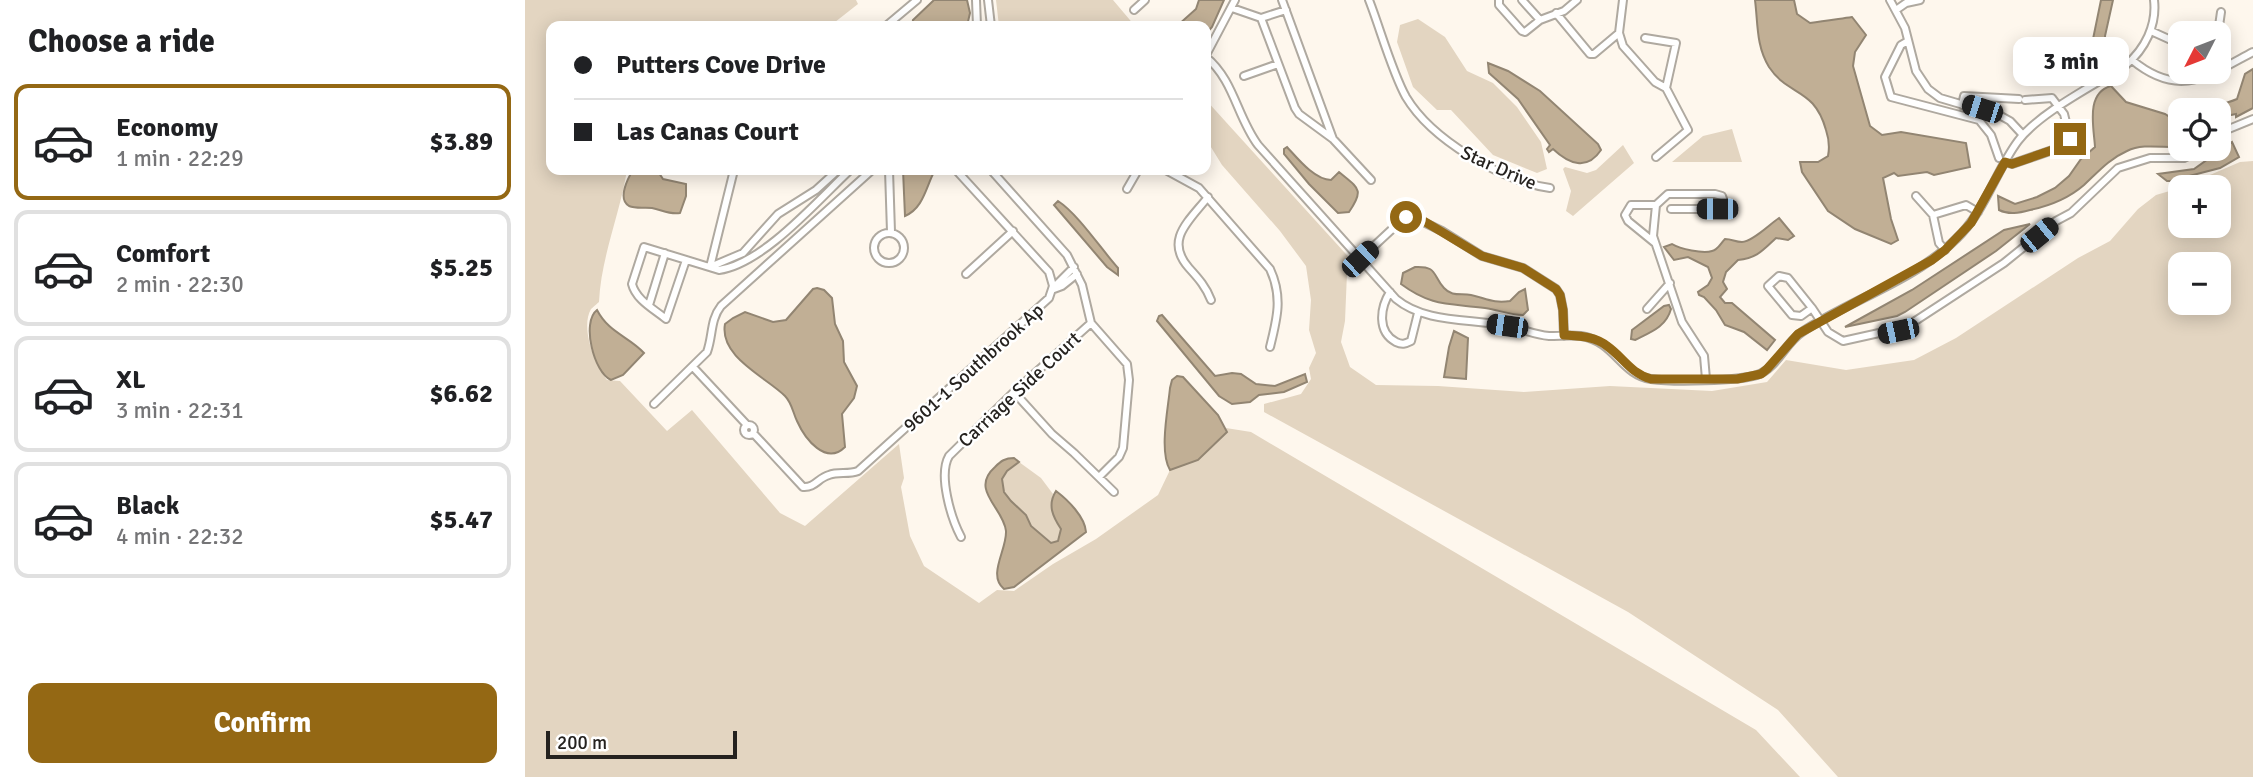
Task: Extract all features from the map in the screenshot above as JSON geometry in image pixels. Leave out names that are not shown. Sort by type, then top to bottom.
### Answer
[{"type":"street","points":[[892,21],[917,0]]},
{"type":"street","points":[[976,0],[977,21]]},
{"type":"street","points":[[988,0],[990,21]]},
{"type":"street","points":[[1134,10],[1145,0]]},
{"type":"street","points":[[1211,47],[1235,0]]},
{"type":"street","points":[[1282,0],[1333,139]]},
{"type":"street","name":"Star Drive","points":[[1369,0],[1406,96],[1445,140],[1458,150],[1526,183],[1549,188]]},
{"type":"street","points":[[1499,0],[1499,5],[1521,31],[1525,32],[1540,20],[1564,11],[1577,0]]},
{"type":"street","points":[[1522,0],[1540,20]]},
{"type":"street","points":[[1623,0],[1620,41],[1655,82],[1666,88],[1688,130],[1656,157]]},
{"type":"street","points":[[1890,0],[1908,41],[1916,71],[1924,84],[1940,98],[2001,116],[2023,135]]},
{"type":"street","points":[[1896,10],[1906,3],[1920,0]]},
{"type":"street","points":[[1211,61],[1225,78],[1244,123],[1258,145],[1402,304],[1418,313],[1507,326],[1540,335],[1582,336],[1608,346],[1633,372],[1647,378],[1737,379],[1761,374],[1793,338],[1932,260],[1945,250],[1964,232],[1978,212],[2002,160],[2023,135],[2131,60],[2151,31],[2154,0]]},
{"type":"street","points":[[1232,8],[1261,18],[1299,114],[1333,139],[1371,180]]},
{"type":"street","points":[[1261,18],[1286,10]]},
{"type":"street","points":[[2220,21],[2221,12]]},
{"type":"street","points":[[1556,13],[1590,54],[1594,54],[1619,33]]},
{"type":"street","points":[[2151,31],[2168,39]]},
{"type":"street","points":[[1645,38],[1676,43],[1666,88]]},
{"type":"street","points":[[1908,41],[1901,46],[1885,77],[1891,97],[1960,114],[1974,117],[1986,126],[2002,160],[2012,164],[2067,145],[2070,139],[2064,114],[2053,98],[1964,96],[1960,114]]},
{"type":"street","points":[[2231,65],[2253,52]]},
{"type":"street","points":[[2131,60],[2151,74],[2168,78]]},
{"type":"street","points":[[1244,76],[1278,64]]},
{"type":"street","points":[[2231,128],[2253,119]]},
{"type":"street","points":[[1812,308],[1801,316],[1792,316],[1768,286],[1779,276],[1788,278],[1812,308],[1832,336],[1843,341],[1906,327],[2004,263],[2056,221],[2071,214],[2118,168],[2150,158],[2168,158]]},
{"type":"street","points":[[710,267],[733,175]]},
{"type":"street","points":[[710,267],[737,257],[778,214],[816,190],[832,175]]},
{"type":"street","points":[[686,260],[666,319],[636,294],[632,284],[644,247],[719,270],[738,265],[789,229],[845,175]]},
{"type":"street","points":[[654,404],[707,352],[713,320],[720,306],[866,175]]},
{"type":"street","points":[[889,175],[891,232]]},
{"type":"street","name":"9601-1 Southbrook Ap","points":[[693,367],[747,425],[745,433],[753,433],[803,487],[812,486],[830,474],[852,474],[858,471],[1041,306],[1052,290],[1049,272],[961,175]]},
{"type":"street","points":[[996,175],[1056,242],[1076,271],[1091,323],[1121,356],[1129,371],[1123,448],[1119,457],[1099,477]]},
{"type":"street","points":[[1127,189],[1135,175]]},
{"type":"street","points":[[1176,175],[1193,184],[1207,197],[1265,262],[1274,277],[1279,305],[1270,347]]},
{"type":"street","points":[[1671,209],[1717,209],[1724,202],[1722,196],[1715,194],[1668,194],[1656,205],[1652,227],[1682,322],[1704,356],[1706,379]]},
{"type":"street","points":[[1916,195],[1933,215],[1939,243],[1945,250]]},
{"type":"street","points":[[1207,197],[1180,233],[1177,247],[1182,260],[1206,287],[1211,300]]},
{"type":"street","points":[[1655,243],[1628,221],[1625,215],[1631,205],[1656,205]]},
{"type":"street","points":[[1933,215],[1966,205],[1978,212]]},
{"type":"street","points":[[1360,259],[1403,219],[1413,217],[1482,256],[1523,268],[1556,289],[1563,310],[1564,335]]},
{"type":"street","points":[[764,231],[773,241]]},
{"type":"street","points":[[966,274],[1013,231]]},
{"type":"street","points":[[891,232],[899,236],[904,250],[900,258],[887,263],[878,258],[874,243],[880,235],[891,232]]},
{"type":"street","points":[[649,305],[666,253]]},
{"type":"street","points":[[1052,290],[1058,281],[1076,271]]},
{"type":"street","points":[[1647,309],[1670,283]]},
{"type":"street","points":[[1390,292],[1383,307],[1382,327],[1387,337],[1398,344],[1411,341],[1418,313]]},
{"type":"street","name":"Carriage Side Court","points":[[961,537],[950,512],[946,461],[954,449],[1091,323]]},
{"type":"street","points":[[1014,392],[1052,434],[1114,492]]},
{"type":"shaded area","points":[[525,0],[856,0],[858,4],[836,21],[546,21],[546,175],[626,175],[603,269],[599,302],[591,309],[588,317],[590,346],[607,380],[620,381],[667,431],[692,410],[780,513],[805,526],[899,444],[904,478],[901,487],[910,536],[924,566],[979,603],[997,590],[1014,591],[1096,539],[1158,495],[1170,470],[1198,460],[1227,432],[1226,428],[1251,432],[1756,730],[1800,777],[525,777]]},
{"type":"shaded area","points":[[934,0],[967,0],[970,13],[968,21],[913,20]]},
{"type":"shaded area","points":[[996,0],[1113,0],[1131,21],[998,21]]},
{"type":"shaded area","points":[[1199,0],[1224,0],[1211,28],[1211,21],[1183,21],[1196,9]]},
{"type":"shaded area","points":[[1755,0],[1794,0],[1797,14],[1810,23],[1852,17],[1866,35],[1855,52],[1853,66],[1870,126],[1882,135],[1901,132],[1966,143],[1970,167],[1934,175],[1927,172],[1898,176],[1894,173],[1883,178],[1898,240],[1891,244],[1855,229],[1828,211],[1802,172],[1800,162],[1818,162],[1828,156],[1827,133],[1815,106],[1777,77],[1769,67],[1760,43]]},
{"type":"shaded area","points":[[2101,0],[2113,0],[2105,36],[2107,60],[2103,69],[2097,72],[2094,68],[2093,39]]},
{"type":"shaded area","points":[[1418,19],[1445,37],[1467,71],[1493,83],[1517,107],[1541,142],[1547,169],[1537,173],[1493,155],[1451,110],[1437,110],[1413,87],[1397,42],[1400,25]]},
{"type":"shaded area","points":[[1488,63],[1508,71],[1540,91],[1598,144],[1601,150],[1596,157],[1578,163],[1553,149],[1549,152],[1547,149],[1550,145],[1518,99],[1489,73]]},
{"type":"shaded area","points":[[2253,69],[2253,108],[2236,117],[2236,114],[2231,115],[2231,101],[2237,99],[2245,74]]},
{"type":"shaded area","points":[[2111,86],[2126,102],[2168,116],[2168,147],[2146,146],[2121,154],[2078,190],[2059,201],[2018,213],[1999,210],[1998,196],[2015,204],[2055,188],[2095,147],[2094,103],[2103,90]]},
{"type":"shaded area","points":[[1211,106],[1355,264],[1347,273],[1345,321],[1341,342],[1350,367],[1376,385],[1524,392],[1610,386],[1712,391],[1767,382],[1786,360],[1846,370],[1914,360],[1956,338],[2078,258],[2110,241],[2138,209],[2156,195],[2168,192],[2168,238],[2231,238],[2231,175],[2210,175],[2240,162],[2253,161],[2253,777],[1838,777],[1778,710],[1628,612],[1264,412],[1264,404],[1301,394],[1311,379],[1309,368],[1316,353],[1309,330],[1311,300],[1306,266],[1280,231],[1222,165],[1211,147]]},
{"type":"shaded area","points":[[1732,129],[1742,162],[1672,162],[1703,136]]},
{"type":"shaded area","points":[[2231,143],[2239,157],[2220,168],[2193,175],[2168,175],[2168,181],[2158,174],[2194,169],[2205,161],[2231,161]]},
{"type":"shaded area","points":[[1623,145],[1634,163],[1573,216],[1566,211],[1571,191],[1563,169],[1565,167],[1587,173],[1596,170]]},
{"type":"shaded area","points":[[1287,147],[1319,177],[1331,180],[1339,172],[1355,186],[1357,198],[1349,212],[1338,213],[1309,184],[1284,154]]},
{"type":"shaded area","points":[[630,175],[660,175],[663,179],[686,184],[686,196],[680,213],[629,206],[624,199],[626,183]]},
{"type":"shaded area","points":[[903,175],[933,175],[916,208],[905,216]]},
{"type":"shaded area","points":[[1058,201],[1089,232],[1118,268],[1118,275],[1107,267],[1054,205]]},
{"type":"shaded area","points":[[1779,218],[1794,236],[1788,240],[1776,238],[1755,256],[1738,260],[1726,272],[1723,282],[1727,289],[1720,297],[1725,303],[1732,303],[1775,340],[1767,350],[1744,332],[1725,325],[1716,310],[1699,295],[1698,292],[1708,285],[1712,278],[1708,267],[1688,257],[1674,260],[1664,247],[1672,244],[1680,248],[1712,251],[1725,239],[1742,242],[1751,239]]},
{"type":"shaded area","points":[[2030,224],[1996,251],[1905,312],[1845,327],[1912,290],[2004,230]]},
{"type":"shaded area","points":[[1415,267],[1428,268],[1434,272],[1444,288],[1453,294],[1504,302],[1510,301],[1525,289],[1528,310],[1523,315],[1518,315],[1441,303],[1422,297],[1401,284],[1403,273]]},
{"type":"shaded area","points":[[813,289],[824,290],[832,298],[835,324],[843,341],[844,362],[857,386],[854,398],[842,414],[845,447],[831,453],[824,452],[811,442],[787,399],[736,356],[725,336],[725,324],[745,312],[773,322],[786,320]]},
{"type":"shaded area","points":[[1669,305],[1669,315],[1662,325],[1635,340],[1631,339],[1632,330]]},
{"type":"shaded area","points":[[597,310],[607,324],[644,353],[623,375],[611,380],[599,368],[592,347],[590,325]]},
{"type":"shaded area","points":[[1162,315],[1215,376],[1241,374],[1256,384],[1275,386],[1305,374],[1307,382],[1284,392],[1259,395],[1250,402],[1232,404],[1219,396],[1157,321]]},
{"type":"shaded area","points":[[1454,331],[1468,338],[1466,379],[1444,377]]},
{"type":"shaded area","points":[[1177,376],[1183,377],[1218,415],[1227,432],[1198,460],[1170,470],[1165,453],[1165,430],[1170,388],[1172,380]]},
{"type":"shaded area","points":[[1014,458],[1019,462],[1007,471],[1002,479],[1004,492],[1026,515],[1031,526],[1051,543],[1058,541],[1061,529],[1052,506],[1056,491],[1071,504],[1086,532],[1014,587],[1004,589],[999,583],[997,570],[1006,531],[985,483],[997,465],[1006,459]]},
{"type":"shaded area","points":[[1019,462],[1041,478],[1053,494],[1053,513],[1061,529],[1058,541],[1052,543],[1031,526],[1026,515],[1004,492],[1002,479],[1007,471]]},
{"type":"route","points":[[1406,217],[1422,220],[1482,256],[1523,268],[1556,289],[1563,310],[1564,335],[1582,336],[1608,346],[1625,365],[1639,375],[1651,379],[1737,379],[1761,374],[1798,334],[1932,260],[1971,223],[2005,162],[2012,164],[2067,145],[2070,139]]}]
